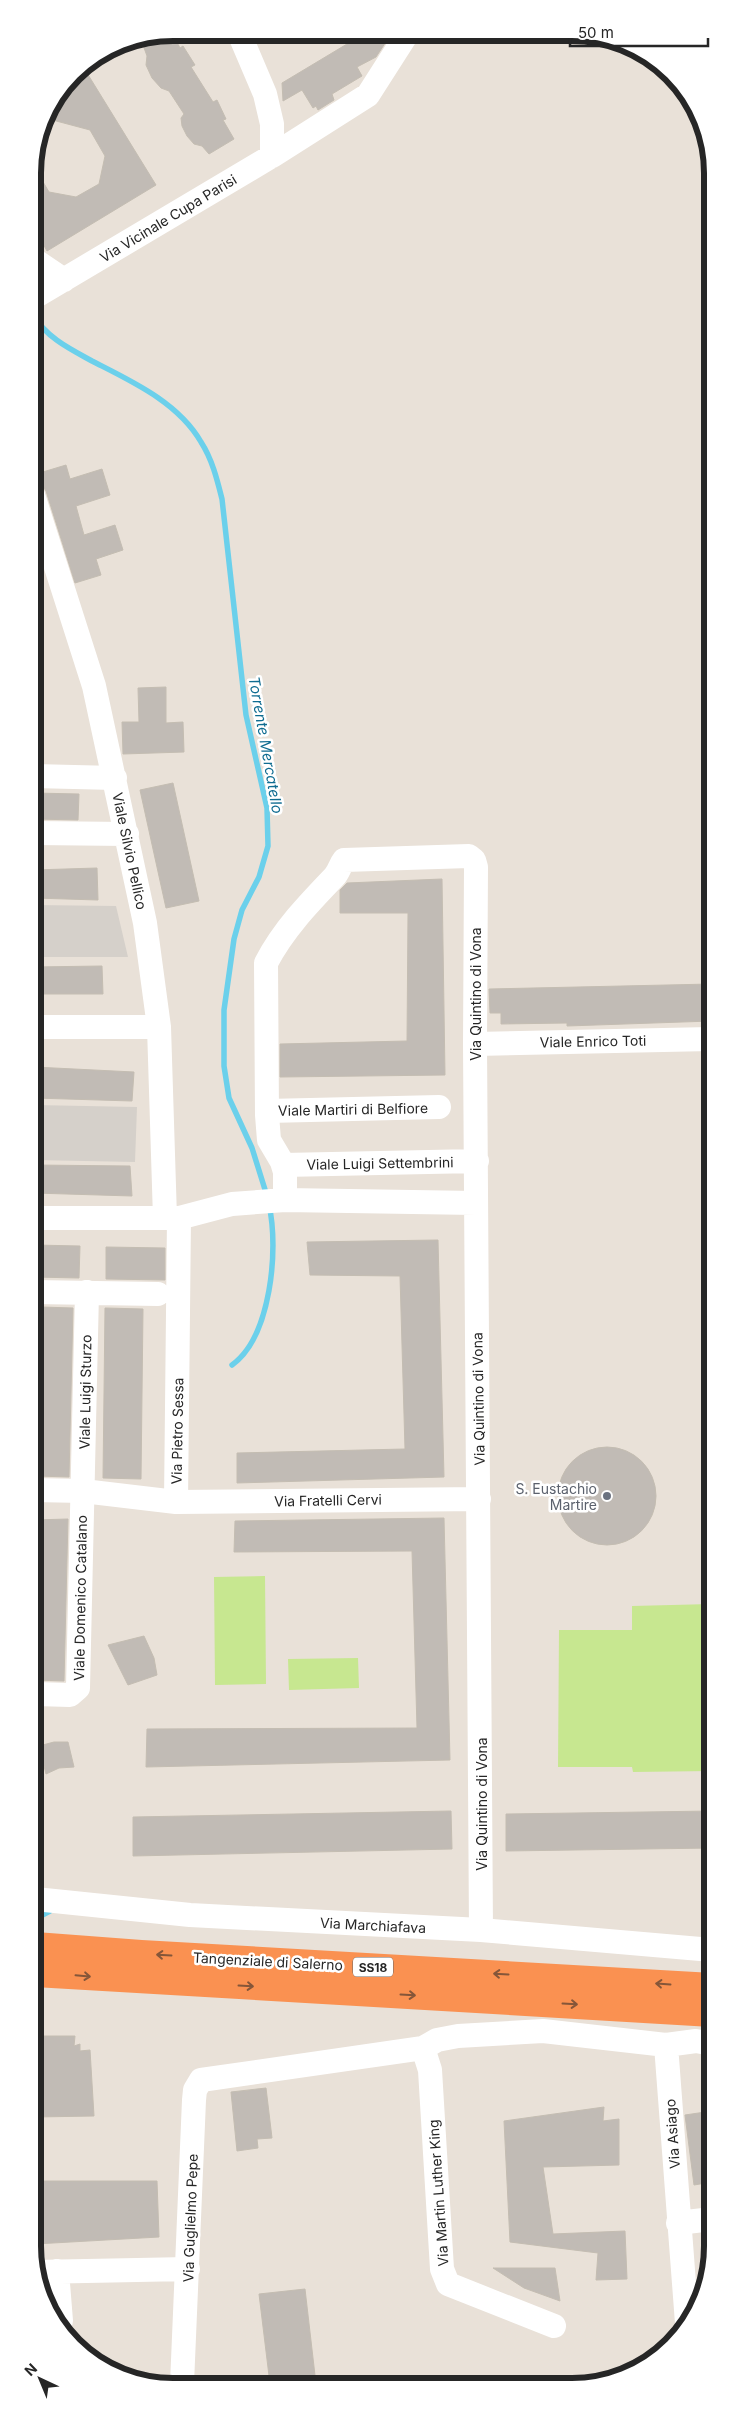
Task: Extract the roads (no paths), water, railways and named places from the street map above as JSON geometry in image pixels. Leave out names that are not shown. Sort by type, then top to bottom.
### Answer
[{"type":"highway","name":"Tangenziale di Salerno","points":[[41,1946],[703,1986]]},
{"type":"highway","name":"Tangenziale di Salerno","points":[[41,1972],[703,2012]]},
{"type":"street","name":"Via Vicinale Cupa Parisi","points":[[47,289],[272,156],[368,95],[401,41]]},
{"type":"street","points":[[243,42],[266,94],[272,124],[272,156]]},
{"type":"street","name":"Viale Silvio Pellico","points":[[42,523],[94,686],[127,834],[144,923],[159,1028],[172,1218]]},
{"type":"street","points":[[42,776],[114,778]]},
{"type":"street","points":[[42,833],[127,834]]},
{"type":"street","name":"Viale Martiri di Belfiore","points":[[286,1200],[284,1165],[269,1140],[267,1111],[266,963],[279,941],[321,890],[338,873],[342,863],[348,858],[469,856],[474,860],[476,867]]},
{"type":"street","name":"Via Quintino di Vona","points":[[476,867],[474,1044],[480,1498],[481,1930]]},
{"type":"street","points":[[42,1027],[159,1028]]},
{"type":"street","name":"Viale Enrico Toti","points":[[474,1044],[704,1039]]},
{"type":"street","name":"Viale Martiri di Belfiore","points":[[267,1111],[439,1107]]},
{"type":"street","name":"Viale Luigi Settembrini","points":[[284,1165],[477,1161]]},
{"type":"street","points":[[41,1218],[172,1218],[232,1204],[286,1200],[476,1203]]},
{"type":"street","name":"Via Pietro Sessa","points":[[41,1490],[82,1491],[176,1502],[172,1218]]},
{"type":"street","points":[[41,1292],[158,1294]]},
{"type":"street","name":"Viale Luigi Sturzo","points":[[82,1491],[87,1292]]},
{"type":"street","name":"Viale Domenico Catalano","points":[[41,1694],[70,1695],[78,1688],[82,1491]]},
{"type":"street","name":"Via Fratelli Cervi","points":[[176,1502],[480,1498]]},
{"type":"street","name":"Via Marchiafava","points":[[41,1900],[190,1915],[481,1930],[703,1949]]},
{"type":"street","points":[[423,2048],[437,2040],[458,2036],[543,2031],[666,2045],[696,2041],[703,2042]]},
{"type":"street","name":"Via Asiago","points":[[666,2045],[686,2312]]},
{"type":"street","name":"Via Guglielmo Pepe","points":[[182,2378],[195,2090],[201,2080],[423,2048]]},
{"type":"street","name":"Via Martin Luther King","points":[[423,2048],[430,2070],[442,2269],[448,2284],[554,2326]]},
{"type":"street","points":[[678,2222],[703,2220]]},
{"type":"street","points":[[57,2308],[46,2272],[188,2269]]},
{"type":"waterway","name":"Torrente Mercatello","points":[[42,326],[67,347],[138,385],[180,415],[205,449],[222,499],[246,715],[267,808],[268,846],[259,877],[242,910],[234,939],[224,1010],[224,1066],[229,1098],[252,1148],[267,1196]]},
{"type":"waterway","name":"Torrente Mercatello","points":[[232,1365],[245,1352],[256,1334],[269,1291],[273,1245],[269,1205]]},
{"type":"waterway","points":[[41,1916],[50,1911]]},
{"type":"place","name":"S. Eustachio Martire","points":[[607,1496]]}]
